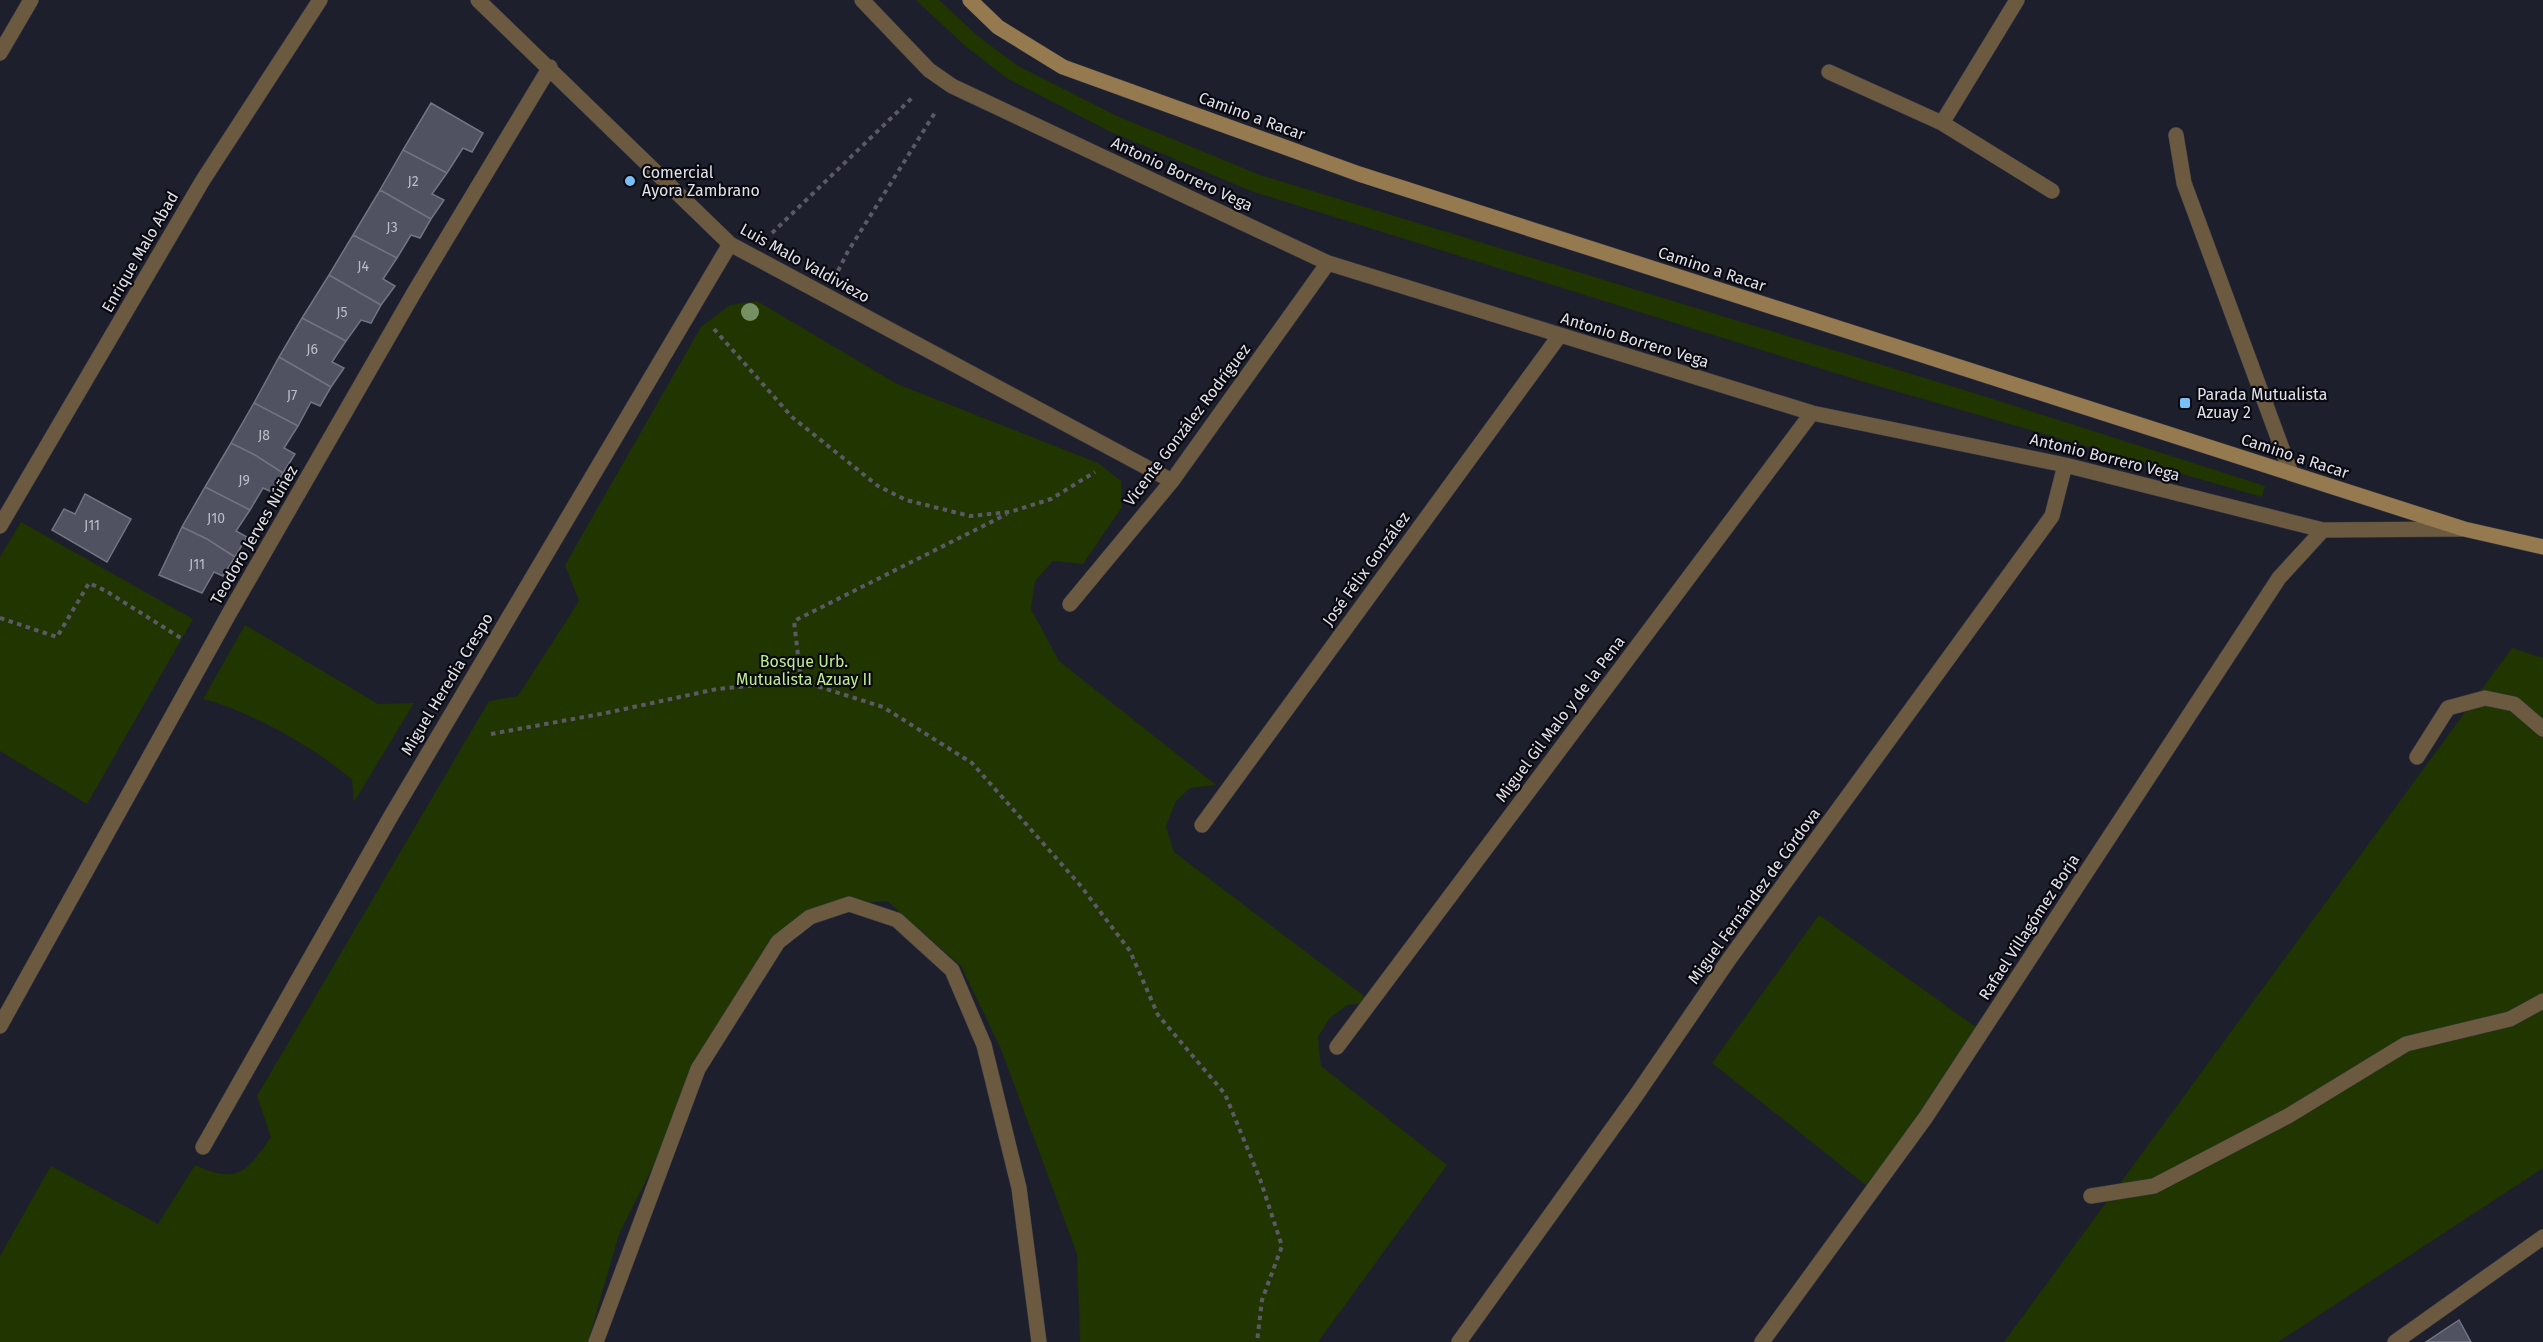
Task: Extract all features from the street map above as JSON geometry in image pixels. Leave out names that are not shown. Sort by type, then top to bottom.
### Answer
[{"type":"street","points":[[0,53],[31,0]]},
{"type":"street","name":"Enrique Malo Abad","points":[[0,526],[203,180],[320,0]]},
{"type":"street","name":"Luis Malo Valdiviezo","points":[[478,0],[730,244],[1172,481]]},
{"type":"street","name":"Antonio Borrero Vega","points":[[862,0],[929,70],[952,86],[1328,263],[1812,413],[2065,465],[2323,530],[2464,529]]},
{"type":"street","name":"Camino a Racar","points":[[970,0],[998,27],[1063,68],[1359,174],[2464,529],[2543,547]]},
{"type":"street","points":[[1942,123],[2017,0]]},
{"type":"street","name":"Teodoro Jerves Núñez","points":[[0,1026],[207,655],[415,291],[550,68]]},
{"type":"street","points":[[1829,72],[1942,123],[2052,191]]},
{"type":"street","points":[[2175,135],[2184,183],[2291,474]]},
{"type":"street","name":"Miguel Heredia Crespo","points":[[203,1147],[396,806],[730,244]]},
{"type":"street","name":"Vicente González Rodríguez","points":[[1070,604],[1172,481],[1328,263]]},
{"type":"street","name":"José Félix González","points":[[1202,825],[1560,335]]},
{"type":"street","name":"Miguel Gil Malo y de la Pena","points":[[1337,1047],[1812,413]]},
{"type":"street","name":"Miguel Fernández de Córdova","points":[[1459,1342],[1635,1097],[1730,958],[2052,516],[2065,465]]},
{"type":"street","name":"Rafael Villagómez Borja","points":[[1762,1342],[1926,1117],[2279,578],[2323,530]]},
{"type":"street","points":[[2417,757],[2448,708],[2485,698],[2514,704],[2543,729]]},
{"type":"street","points":[[596,1342],[698,1069],[778,942],[810,916],[849,904],[897,920],[952,970],[984,1045],[1019,1188],[1040,1342]]},
{"type":"street","points":[[2091,1196],[2154,1186],[2288,1116],[2406,1044],[2510,1019],[2543,1000]]},
{"type":"street","points":[[2395,1342],[2543,1237]]},
{"type":"path","points":[[749,255],[913,97]]},
{"type":"path","points":[[826,296],[847,253],[937,109]]},
{"type":"path","points":[[693,306],[792,417],[878,486],[906,500],[970,516],[1010,512]]},
{"type":"path","points":[[801,681],[794,621],[1010,512],[1051,498],[1123,455]]},
{"type":"path","points":[[0,618],[57,637],[89,583],[106,591],[207,655]]},
{"type":"path","points":[[490,734],[717,689],[801,681],[883,707],[972,763],[1080,885],[1130,951],[1158,1015],[1225,1095],[1260,1179],[1282,1246],[1262,1300],[1257,1342]]},
{"type":"green space","points":[[916,0],[939,0],[979,37],[1018,66],[1119,117],[1260,175],[1974,393],[2265,486],[2262,497],[1864,382],[1251,191],[1111,132],[1008,79],[964,45]]},
{"type":"green space","name":"Bosque Urb. Mutualista Azuay II","points":[[757,301],[897,384],[1098,463],[1121,481],[1122,507],[1083,564],[1053,561],[1035,581],[1031,609],[1059,661],[1216,785],[1190,788],[1176,801],[1166,826],[1174,852],[1372,1002],[1347,1005],[1330,1018],[1318,1037],[1321,1066],[1447,1165],[1318,1342],[1080,1342],[1077,1254],[1001,1049],[961,966],[887,901],[837,905],[797,919],[744,985],[619,1234],[588,1342],[0,1342],[0,1256],[51,1166],[158,1224],[195,1165],[222,1174],[232,1174],[248,1166],[263,1149],[271,1137],[257,1096],[489,701],[518,696],[579,601],[565,565],[701,327],[730,305]]},
{"type":"green space","points":[[21,522],[193,619],[87,804],[0,751],[0,557]]},
{"type":"green space","points":[[245,625],[378,704],[414,703],[354,802],[352,780],[301,743],[241,712],[203,699]]},
{"type":"green space","points":[[2512,648],[2543,658],[2543,1168],[2278,1342],[2004,1342]]},
{"type":"green space","points":[[1819,915],[1980,1030],[1867,1186],[1712,1063]]},
{"type":"building","points":[[431,103],[483,133],[472,152],[463,148],[447,173],[403,150]]},
{"type":"building","points":[[403,150],[447,173],[432,194],[444,200],[431,219],[380,190]]},
{"type":"building","points":[[380,190],[431,219],[420,238],[411,235],[397,258],[353,235]]},
{"type":"building","points":[[353,235],[397,258],[383,279],[395,286],[381,305],[329,275]]},
{"type":"building","points":[[329,275],[381,305],[371,323],[361,320],[346,341],[302,318]]},
{"type":"building","points":[[302,318],[346,341],[332,362],[344,368],[331,387],[279,357]]},
{"type":"building","points":[[279,357],[331,387],[320,406],[311,402],[298,426],[254,403]]},
{"type":"building","points":[[254,403],[298,426],[284,448],[295,454],[283,473],[231,443]]},
{"type":"building","points":[[231,443],[283,473],[272,492],[263,488],[250,510],[205,487]]},
{"type":"building","points":[[205,487],[250,510],[236,531],[247,537],[235,557],[207,539],[182,527]]},
{"type":"building","points":[[85,494],[131,519],[107,562],[52,530],[64,509],[75,514]]},
{"type":"building","points":[[182,527],[207,539],[235,557],[223,576],[214,572],[202,593],[159,575]]},
{"type":"building","points":[[2459,1320],[2471,1342],[2426,1342]]},
{"type":"place","name":"Comercial Ayora Zambrano","points":[[630,181]]},
{"type":"place","name":"Parada Mutualista Azuay 2","points":[[2185,403]]}]
